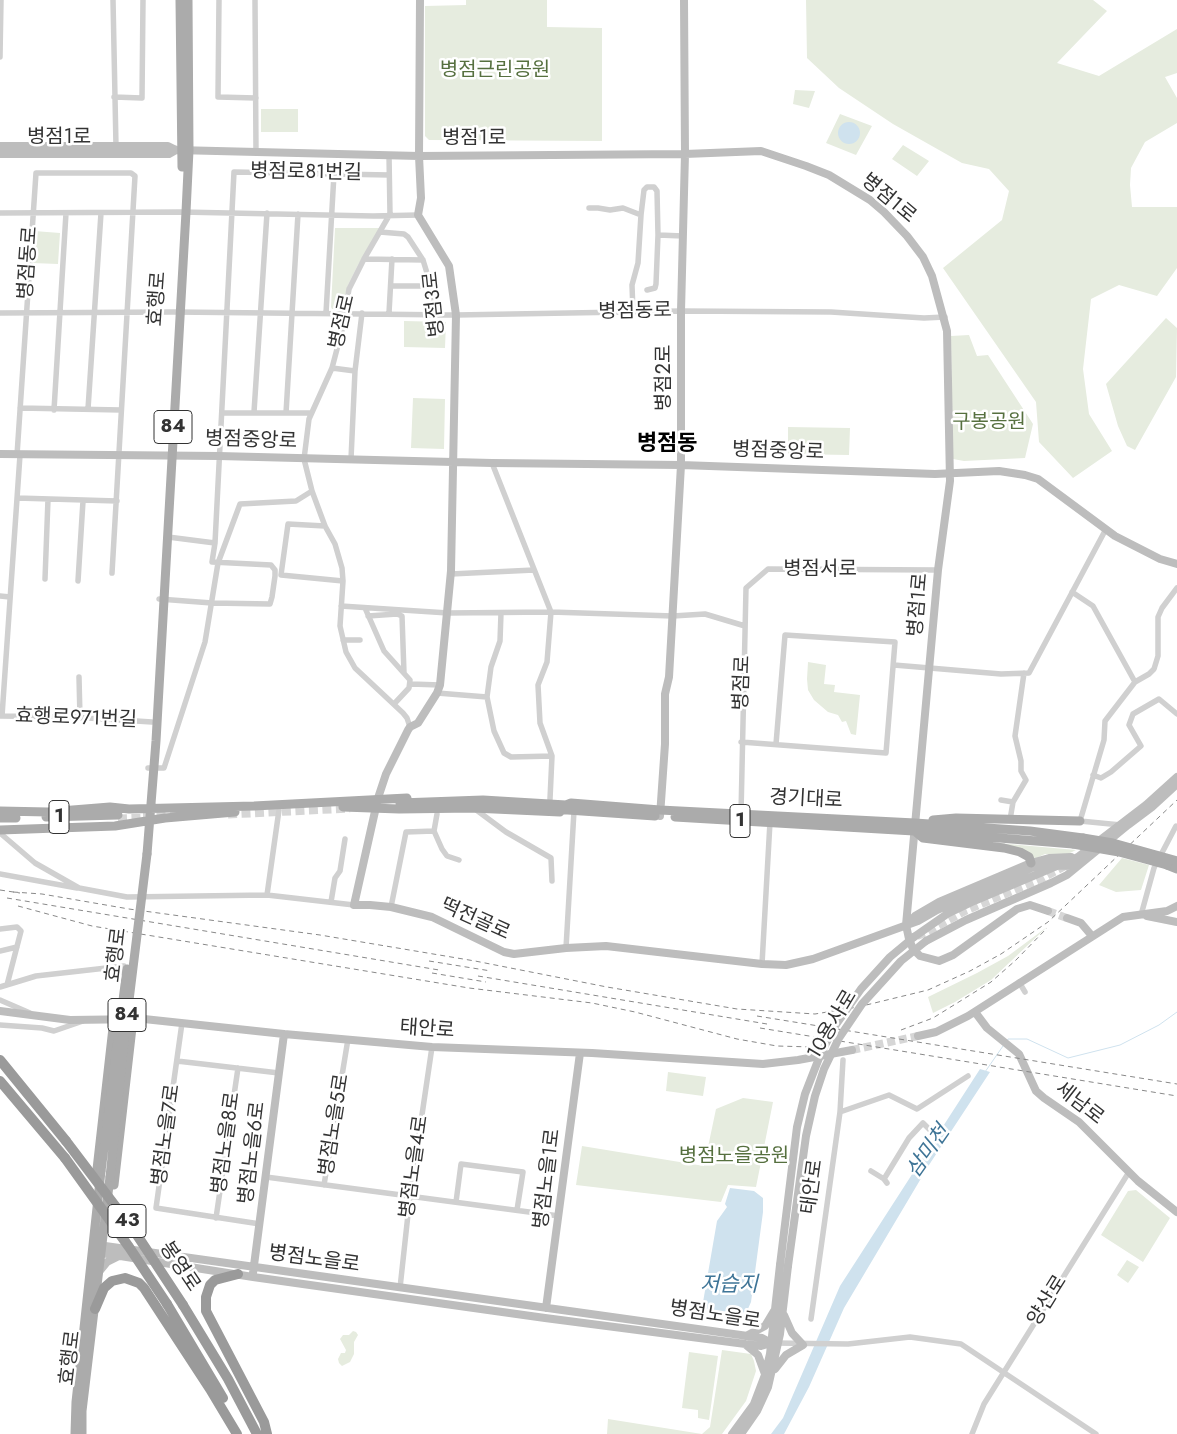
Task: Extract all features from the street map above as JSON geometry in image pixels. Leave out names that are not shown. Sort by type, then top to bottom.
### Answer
[{"type":"highway","name":"봉영로","points":[[0,1060],[66,1141],[124,1217],[183,1305],[228,1379],[257,1434]]},
{"type":"highway","name":"봉영로","points":[[0,1081],[64,1158],[129,1247],[167,1304],[243,1434]]},
{"type":"highway","points":[[238,1274],[215,1280],[210,1285],[206,1297],[206,1311],[264,1422],[267,1434]]},
{"type":"highway","points":[[95,1309],[104,1288],[112,1281],[125,1278],[139,1283],[210,1389],[237,1434]]},
{"type":"main road","name":"효행로","points":[[75,1434],[76,1402],[97,1249],[106,1212],[110,1177],[144,854],[151,768],[183,212],[180,0]]},
{"type":"main road","name":"효행로","points":[[183,150],[188,0]]},
{"type":"main road","name":"효행로","points":[[151,768],[152,722],[161,599],[168,537],[169,455]]},
{"type":"main road","points":[[0,811],[48,812],[110,807],[399,804],[473,795],[566,801],[570,809]]},
{"type":"main road","name":"경기대로","points":[[399,804],[483,800],[566,805],[570,809]]},
{"type":"main road","points":[[0,831],[115,826],[165,818],[377,803]]},
{"type":"main road","name":"경기대로","points":[[399,804],[540,812],[570,809],[741,814],[915,827],[1074,844],[1124,854],[1177,869]]},
{"type":"main road","name":"경기대로","points":[[660,813],[770,822],[1030,832],[1114,843],[1177,860]]},
{"type":"main road","name":"1","points":[[0,818],[118,817],[0,824]]},
{"type":"main road","points":[[1030,863],[1029,857],[1020,852],[1004,848],[923,838],[915,827],[924,820],[956,818],[1080,821]]},
{"type":"main road","name":"효행로","points":[[82,1434],[82,1411],[98,1273],[96,1217],[101,1170],[144,854]]},
{"type":"main road","points":[[96,1217],[94,1206],[96,1174],[116,1019]]},
{"type":"main road","points":[[106,1212],[111,1202],[114,1184],[134,1019]]},
{"type":"street","points":[[0,57],[1,0]]},
{"type":"street","points":[[114,0],[116,146]]},
{"type":"street","points":[[114,97],[142,98],[143,0]]},
{"type":"street","points":[[219,0],[218,97],[256,98]]},
{"type":"street","points":[[255,0],[256,152]]},
{"type":"street","points":[[0,213],[132,214],[183,212],[373,216],[390,214],[418,215],[421,198],[419,156],[420,0]]},
{"type":"street","name":"병점2로","points":[[660,813],[665,744],[665,694],[669,677],[681,465],[681,311],[685,154],[684,0]]},
{"type":"street","name":"병점1로","points":[[0,146],[168,146],[183,150],[419,156],[685,154],[760,151],[829,175],[844,183],[884,212],[915,246],[932,276],[947,331],[950,473],[938,570],[906,925]]},
{"type":"street","name":"병점1로","points":[[0,154],[169,154],[183,150]]},
{"type":"street","points":[[389,155],[390,214]]},
{"type":"street","name":"병점로81번길","points":[[233,214],[234,172],[389,175]]},
{"type":"street","name":"병점동로","points":[[26,314],[36,174],[131,173],[135,176],[132,214]]},
{"type":"street","points":[[326,313],[334,174]]},
{"type":"street","points":[[633,312],[632,285],[638,263],[640,215],[644,190],[647,187],[654,187],[657,192],[658,235],[656,284],[655,288],[646,290]]},
{"type":"street","points":[[589,208],[610,210],[623,208],[640,215]]},
{"type":"street","name":"병점동로","points":[[60,313],[66,213]]},
{"type":"street","points":[[88,409],[101,213]]},
{"type":"street","points":[[254,412],[267,213]]},
{"type":"street","points":[[112,573],[132,214]]},
{"type":"street","points":[[161,599],[212,603],[270,604],[275,576],[275,570],[271,565],[212,562],[215,543],[233,214]]},
{"type":"street","points":[[286,412],[298,214]]},
{"type":"street","name":"병점로","points":[[390,214],[349,289],[342,330],[332,368],[311,413],[304,459],[312,491],[338,555],[343,581],[340,626],[346,652],[355,668],[407,718],[410,727]]},
{"type":"street","name":"병점3로","points":[[410,727],[418,723],[438,693],[440,685],[451,574],[454,461],[456,315],[449,266],[418,215]]},
{"type":"street","points":[[380,232],[406,235],[422,260],[431,286],[432,315]]},
{"type":"street","points":[[658,235],[683,236]]},
{"type":"street","points":[[364,259],[422,260]]},
{"type":"street","points":[[389,313],[392,259]]},
{"type":"street","points":[[391,286],[431,286]]},
{"type":"street","name":"병점동로","points":[[0,313],[227,312],[456,315],[681,311],[831,312],[924,318],[944,317]]},
{"type":"street","points":[[54,410],[60,313]]},
{"type":"street","points":[[351,459],[355,371],[362,313]]},
{"type":"street","points":[[1,716],[17,498],[26,314]]},
{"type":"street","points":[[332,368],[355,371]]},
{"type":"street","points":[[20,408],[121,410]]},
{"type":"street","points":[[222,412],[311,413]]},
{"type":"street","name":"병점중앙로","points":[[0,454],[169,455],[492,463],[681,465],[935,474],[999,472],[1032,477],[1050,486],[1106,530],[1160,559],[1177,564]]},
{"type":"street","points":[[492,463],[551,612],[547,662],[538,686],[540,723],[552,756],[550,799]]},
{"type":"street","points":[[151,768],[164,768],[205,642],[218,563],[240,504],[296,501],[312,491]]},
{"type":"street","points":[[17,498],[116,501]]},
{"type":"street","points":[[45,579],[48,499]]},
{"type":"street","points":[[78,581],[83,501]]},
{"type":"street","points":[[325,526],[288,524],[282,575],[343,581]]},
{"type":"street","points":[[894,665],[1002,674],[1029,673],[1106,530]]},
{"type":"street","points":[[168,537],[215,543]]},
{"type":"street","name":"병점서로","points":[[745,626],[746,588],[768,569],[938,570]]},
{"type":"street","points":[[451,574],[534,570]]},
{"type":"street","points":[[1128,825],[1080,821],[1104,740],[1105,721],[1134,682],[1150,674],[1154,669],[1158,656],[1158,617],[1162,608],[1177,588]]},
{"type":"street","points":[[1072,592],[1093,606],[1134,682]]},
{"type":"street","points":[[0,596],[10,597]]},
{"type":"street","name":"병점로","points":[[341,606],[448,613],[551,612],[673,616],[705,614],[745,626],[741,742],[741,814]]},
{"type":"street","points":[[365,608],[384,651],[408,677],[411,684]]},
{"type":"street","points":[[500,613],[500,641],[492,667],[487,697],[494,730],[504,753],[510,756],[552,756]]},
{"type":"street","points":[[368,616],[396,614],[402,616],[404,673]]},
{"type":"street","points":[[741,742],[886,753],[896,642],[785,635],[776,744]]},
{"type":"street","points":[[343,640],[360,640]]},
{"type":"street","points":[[1010,820],[1013,802],[1026,780],[1021,771],[1021,761],[1014,736],[1024,673]]},
{"type":"street","points":[[79,677],[80,718]]},
{"type":"street","points":[[411,684],[440,685]]},
{"type":"street","points":[[394,704],[411,684]]},
{"type":"street","points":[[438,693],[487,697]]},
{"type":"street","points":[[1094,775],[1101,778],[1111,772],[1140,746],[1129,725],[1133,714],[1159,699],[1177,714]]},
{"type":"street","name":"효행로971번길","points":[[1,716],[152,722]]},
{"type":"street","points":[[0,874],[133,897],[267,895],[354,905],[377,803],[386,774],[410,727]]},
{"type":"street","points":[[1056,866],[1078,857],[1155,798],[1177,777]]},
{"type":"street","name":"10용사로","points":[[784,1266],[814,1096],[835,1046],[857,1011],[901,961],[926,941],[966,920],[1051,883],[1067,874],[1152,807],[1177,784]]},
{"type":"street","points":[[1001,800],[1013,802]]},
{"type":"street","points":[[473,808],[506,832],[551,858],[552,881]]},
{"type":"street","points":[[566,948],[570,809]]},
{"type":"street","points":[[267,895],[279,810]]},
{"type":"street","points":[[437,814],[434,831],[442,849],[447,856],[459,860]]},
{"type":"street","points":[[762,964],[770,822]]},
{"type":"street","points":[[1141,915],[1151,874],[1176,826]]},
{"type":"street","points":[[0,831],[34,863],[80,888]]},
{"type":"street","points":[[391,908],[406,832],[434,831]]},
{"type":"street","points":[[331,902],[335,878],[340,871],[345,839]]},
{"type":"street","points":[[906,925],[915,916],[939,902],[1030,863],[1049,858],[1071,857],[1084,852]]},
{"type":"street","points":[[906,925],[1034,867],[1046,865],[1071,866],[1083,861]]},
{"type":"street","name":"10용사로","points":[[741,1434],[761,1405],[775,1343],[797,1127],[805,1094],[818,1060],[835,1026],[861,989],[886,962],[914,937],[946,914],[1056,866]]},
{"type":"street","name":"떡전골로","points":[[354,905],[372,905],[432,917],[504,952],[514,954],[606,946],[762,964],[786,964],[814,959],[906,925]]},
{"type":"street","points":[[906,925],[913,949],[920,956],[939,961],[953,955],[1017,910],[1030,905],[1048,910]]},
{"type":"street","points":[[918,1036],[936,1032],[975,1012],[1123,917],[1177,908],[1175,922],[1141,915]]},
{"type":"street","points":[[1067,918],[1081,923],[1092,936]]},
{"type":"street","points":[[0,929],[17,927],[21,930],[7,985]]},
{"type":"street","points":[[0,951],[17,947]]},
{"type":"street","points":[[0,987],[36,976],[124,966],[116,1019]]},
{"type":"street","points":[[1019,982],[1025,992]]},
{"type":"street","points":[[0,1000],[36,1016]]},
{"type":"street","name":"태안로","points":[[0,1012],[86,1020],[134,1019],[432,1047],[580,1053],[763,1064],[789,1062],[852,1050]]},
{"type":"street","name":"세남로","points":[[975,1012],[993,1033],[1022,1058],[1036,1091],[1050,1103],[1079,1122],[1150,1192],[1177,1212]]},
{"type":"street","points":[[0,1025],[42,1028],[54,1031],[86,1020]]},
{"type":"street","points":[[177,1061],[182,1023]]},
{"type":"street","name":"병점노을6로","points":[[253,1277],[284,1034]]},
{"type":"street","name":"병점노을5로","points":[[348,1039],[324,1185],[559,1216]]},
{"type":"street","name":"병점노을4로","points":[[400,1288],[410,1196],[432,1047]]},
{"type":"street","name":"병점노을1로","points":[[546,1308],[580,1053]]},
{"type":"street","name":"태안로","points":[[811,1319],[840,1112],[844,1060]]},
{"type":"street","name":"병점노을7로","points":[[260,1224],[156,1208],[177,1061],[280,1073]]},
{"type":"street","name":"병점노을8로","points":[[216,1218],[238,1068]]},
{"type":"street","points":[[840,1112],[889,1095],[917,1109],[968,1076]]},
{"type":"street","points":[[871,1171],[885,1181],[910,1138],[923,1122],[930,1130]]},
{"type":"street","points":[[456,1202],[461,1164],[523,1172],[517,1210]]},
{"type":"street","name":"양산로","points":[[972,1434],[984,1404],[1129,1172]]},
{"type":"street","points":[[266,1177],[324,1185]]},
{"type":"street","name":"병점노을로","points":[[97,1249],[226,1268],[254,1268],[279,1271],[546,1308],[745,1340]]},
{"type":"street","points":[[98,1273],[107,1262],[122,1254]]},
{"type":"street","name":"병점노을로","points":[[226,1268],[238,1274],[253,1277],[512,1314],[745,1340],[762,1338],[775,1343]]},
{"type":"street","points":[[278,1280],[279,1271]]},
{"type":"street","points":[[367,1293],[370,1290],[370,1284]]},
{"type":"street","points":[[426,1301],[425,1294],[428,1292]]},
{"type":"street","points":[[512,1314],[514,1304]]},
{"type":"street","points":[[779,1310],[792,1333],[803,1344],[786,1355],[769,1373],[758,1355],[745,1340],[765,1326],[779,1310]]},
{"type":"street","points":[[579,1322],[577,1319],[581,1313]]},
{"type":"street","points":[[775,1343],[848,1344],[910,1337],[961,1344],[1096,1434]]},
{"type":"street","name":"10용사로","points":[[732,1434],[754,1404],[769,1373]]},
{"type":"green space","name":"병점근린공원","points":[[466,0],[547,0],[547,27],[602,28],[602,141],[429,140],[425,136],[425,6],[466,5]]},
{"type":"green space","points":[[806,0],[1093,0],[1107,11],[1057,63],[1099,76],[1177,29],[1177,73],[1165,77],[1177,98],[1177,123],[1145,142],[1131,168],[1130,185],[1132,207],[1177,207],[1177,268],[1157,296],[1119,285],[1091,299],[1083,369],[1089,414],[1112,451],[1073,478],[1039,442],[1036,402],[943,268],[1002,220],[1009,191],[989,169],[962,163],[893,124],[839,88],[807,58]]},
{"type":"green space","points":[[795,90],[815,91],[809,108],[793,104]]},
{"type":"green space","points":[[261,109],[298,109],[298,132],[261,132]]},
{"type":"green space","points":[[840,114],[872,126],[856,155],[826,143]]},
{"type":"green space","points":[[903,145],[929,161],[917,176],[892,159]]},
{"type":"green space","points":[[335,228],[379,228],[348,285],[342,306],[339,309],[332,309],[331,307]]},
{"type":"green space","points":[[34,231],[60,233],[58,264],[32,263]]},
{"type":"green space","points":[[1166,318],[1177,328],[1176,377],[1135,450],[1127,446],[1118,426],[1106,384]]},
{"type":"green space","points":[[404,321],[446,322],[445,348],[404,347]]},
{"type":"green space","name":"구봉공원","points":[[969,335],[977,356],[988,355],[1033,424],[1025,458],[964,461],[953,459],[951,336]]},
{"type":"green space","points":[[413,398],[445,399],[444,449],[411,448]]},
{"type":"green space","points":[[788,427],[850,428],[849,455],[788,454]]},
{"type":"green space","points":[[808,662],[826,665],[824,684],[835,685],[834,692],[860,695],[856,735],[851,734],[846,721],[842,722],[838,715],[828,712],[814,700],[808,690]]},
{"type":"green space","points":[[997,843],[1076,850],[1068,854],[1045,854],[1034,859]]},
{"type":"green space","points":[[1122,858],[1149,865],[1141,890],[1116,892],[1099,885]]},
{"type":"green space","points":[[1047,927],[991,980],[933,1013],[928,997],[1008,956]]},
{"type":"green space","points":[[668,1072],[706,1077],[703,1096],[666,1091]]},
{"type":"green space","name":"병점노을공원","points":[[743,1098],[773,1102],[756,1187],[728,1185],[721,1202],[576,1185],[582,1146],[704,1166],[716,1109]]},
{"type":"green space","points":[[1136,1190],[1170,1218],[1143,1262],[1101,1235],[1128,1191]]},
{"type":"green space","points":[[1127,1260],[1139,1267],[1128,1283],[1117,1275]]},
{"type":"green space","points":[[353,1331],[358,1335],[354,1342],[354,1354],[350,1362],[342,1366],[338,1359],[341,1353],[345,1353],[346,1350],[340,1339],[343,1335],[349,1335]]},
{"type":"green space","points":[[722,1350],[751,1354],[756,1371],[746,1401],[722,1434],[702,1434],[710,1427]]},
{"type":"green space","points":[[689,1352],[718,1356],[709,1420],[698,1418],[698,1410],[682,1408]]},
{"type":"green space","points":[[608,1419],[702,1434],[607,1434]]},
{"type":"water","points":[[849,122],[857,125],[860,133],[857,141],[849,144],[841,141],[838,133],[841,125]]},
{"type":"water","points":[[980,1069],[990,1072],[929,1165],[844,1308],[809,1387],[784,1434],[771,1434],[783,1418],[840,1286]]},
{"type":"water","name":"저습지","points":[[730,1188],[754,1191],[763,1198],[763,1212],[751,1302],[747,1311],[739,1314],[702,1308],[717,1221],[727,1207],[725,1204]]},
{"type":"waterway","name":"삼미천","points":[[1007,1041],[1008,1039],[1027,1039],[1068,1058],[1120,1045],[1159,1025],[1177,1012]]},
{"type":"waterway","name":"삼미천","points":[[985,1072],[1003,1046]]},
{"type":"tunnel","points":[[228,814],[350,808]]},
{"type":"tunnel","points":[[143,814],[190,812]]},
{"type":"tunnel","points":[[118,819],[146,818]]},
{"type":"tunnel","points":[[917,936],[965,911],[1043,878],[1067,865]]},
{"type":"tunnel","points":[[1048,911],[1067,918]]},
{"type":"tunnel","points":[[852,1050],[918,1036]]},
{"type":"railway","points":[[13,892],[42,894],[129,909],[320,935],[737,1009],[815,1014],[858,1007],[928,990],[970,971],[1001,954],[1048,922],[1177,800]]},
{"type":"railway","points":[[0,890],[20,893]]},
{"type":"railway","points":[[7,898],[439,970]]},
{"type":"railway","points":[[18,906],[92,926],[469,988],[592,1003],[635,1012],[737,1039],[777,1046],[813,1047]]},
{"type":"railway","points":[[901,1030],[933,1018],[991,982],[1016,960],[1047,928]]},
{"type":"railway","points":[[429,961],[491,971]]},
{"type":"railway","points":[[432,973],[486,982]]},
{"type":"railway","points":[[478,976],[767,1024]]},
{"type":"railway","points":[[757,1016],[1177,1084]]},
{"type":"railway","points":[[760,1028],[1177,1096]]},
{"type":"district","name":"병점동","points":[[667,445]]}]
